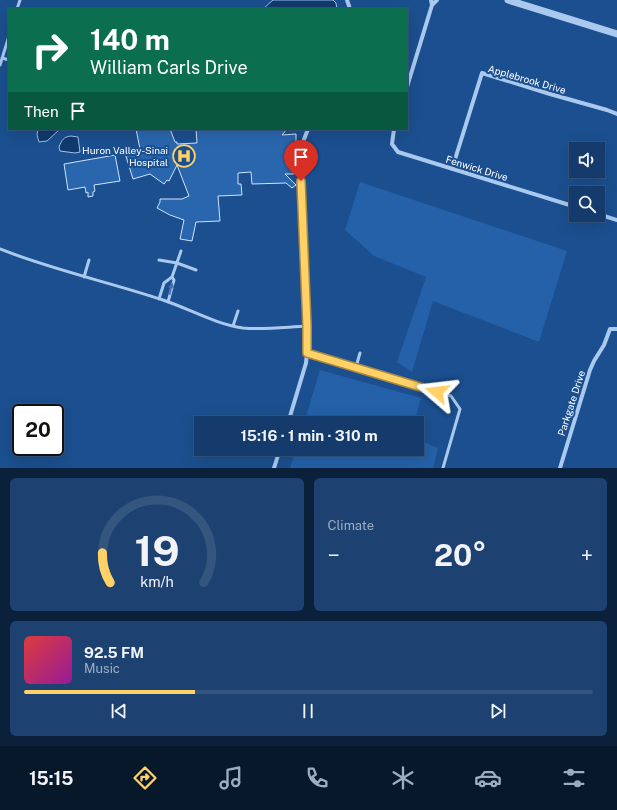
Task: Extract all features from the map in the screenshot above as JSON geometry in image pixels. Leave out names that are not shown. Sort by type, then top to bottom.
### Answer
[{"type":"street","points":[[408,84],[432,2],[437,0]]},
{"type":"street","points":[[508,0],[617,34]]},
{"type":"street","name":"Applebrook Drive","points":[[452,169],[482,72],[617,114]]},
{"type":"street","points":[[290,416],[306,363],[307,353],[301,170],[304,142],[308,130]]},
{"type":"street","name":"Fenwick Drive","points":[[394,130],[392,144],[398,152],[569,205]]},
{"type":"street","points":[[605,216],[617,220]]},
{"type":"street","name":"Parkgate Drive","points":[[560,468],[590,370],[604,345],[610,329],[617,329]]},
{"type":"street","points":[[274,468],[278,456]]},
{"type":"lane","points":[[0,64],[8,39]]},
{"type":"lane","points":[[2,58],[8,60]]},
{"type":"lane","points":[[0,249],[51,267],[159,299],[233,326],[260,328],[307,326]]},
{"type":"lane","points":[[159,299],[164,283],[172,276],[180,251]]},
{"type":"lane","points":[[84,277],[90,260]]},
{"type":"lane","points":[[159,260],[177,263],[196,270]]},
{"type":"lane","points":[[168,302],[174,280],[172,276]]},
{"type":"lane","points":[[233,326],[238,311]]},
{"type":"lane","points":[[307,353],[450,396],[460,409],[443,468]]},
{"type":"lane","points":[[356,367],[360,353]]},
{"type":"shaded area","points":[[273,0],[333,0],[336,3],[337,8],[264,8]]},
{"type":"shaded area","points":[[38,130],[59,130],[47,141],[39,142],[37,135]]},
{"type":"shaded area","points":[[71,136],[78,137],[80,152],[75,153],[60,151],[59,147],[64,138]]},
{"type":"shaded area","points":[[360,182],[567,251],[539,342],[433,301],[412,372],[397,362],[426,277],[374,256],[345,230]]},
{"type":"shaded area","points":[[320,370],[421,398],[416,416],[306,416]]},
{"type":"shaded area","points":[[424,442],[438,448],[433,468],[290,468],[294,456],[424,456]]},
{"type":"building","points":[[136,130],[170,130],[177,144],[197,143],[196,130],[286,130],[282,135],[296,134],[296,146],[293,146],[294,174],[285,174],[296,185],[292,188],[286,183],[252,184],[251,172],[238,173],[238,184],[241,184],[242,195],[218,196],[220,221],[196,222],[192,241],[180,239],[184,220],[157,208],[160,199],[182,199],[189,196],[177,165],[169,181],[167,180],[164,184],[150,174],[133,179],[125,153],[140,149]]},
{"type":"building","points":[[115,155],[120,181],[94,185],[95,191],[93,192],[93,196],[88,197],[88,192],[86,193],[85,187],[68,190],[64,164]]},
{"type":"place","name":"Huron Valley-Sinai Hospital","points":[[184,156]]},
{"type":"route","points":[[301,181],[307,353],[437,392]]}]
